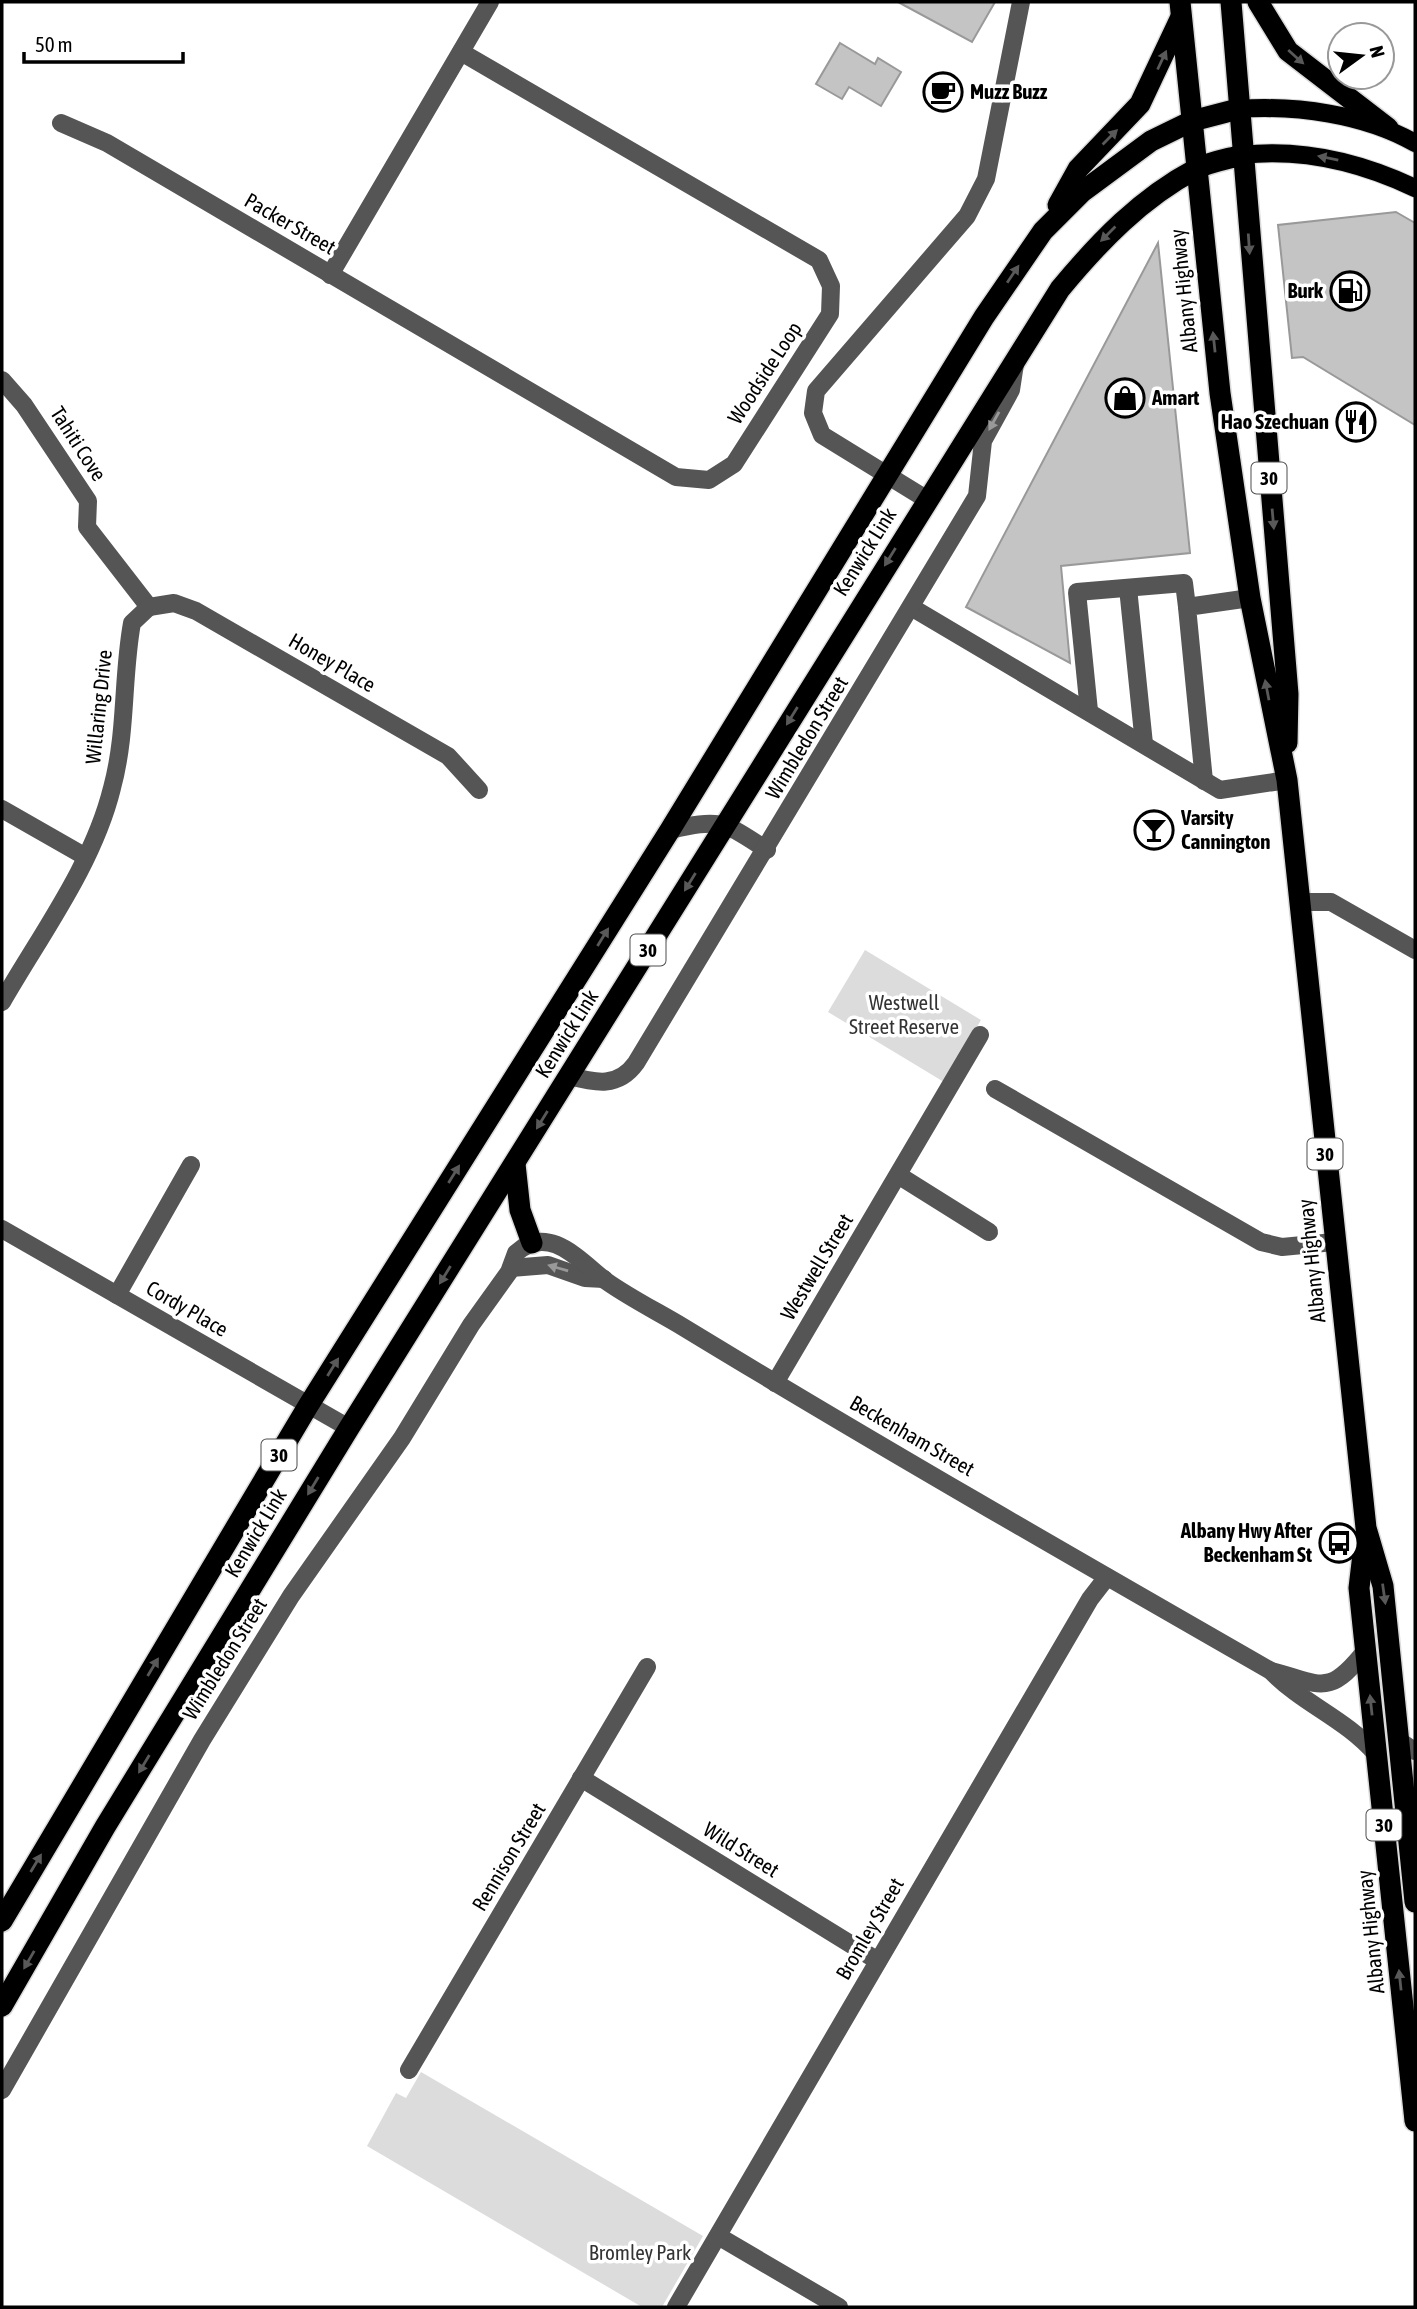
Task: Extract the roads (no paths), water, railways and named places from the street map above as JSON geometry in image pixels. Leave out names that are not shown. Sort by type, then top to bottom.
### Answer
[{"type":"highway","name":"Albany Highway","points":[[1231,2],[1288,694],[1287,780]]},
{"type":"highway","points":[[1258,2],[1288,51],[1388,128]]},
{"type":"highway","name":"Albany Highway","points":[[1181,8],[1220,393],[1250,598],[1287,780],[1366,1528],[1383,1586],[1407,1746],[1415,1902]]},
{"type":"highway","points":[[1043,231],[1078,169],[1140,104],[1181,8]]},
{"type":"highway","name":"Kenwick Link","points":[[2,1921],[308,1406],[670,830],[984,317],[1043,231],[1082,192],[1123,159],[1192,121],[1238,109]]},
{"type":"highway","name":"Kenwick Link","points":[[2,2007],[105,1827],[349,1428],[926,499],[1060,289],[1109,232],[1142,204],[1198,167],[1242,155]]},
{"type":"highway","points":[[514,1164],[520,1210],[532,1243]]},
{"type":"highway","name":"Albany Highway","points":[[1366,1528],[1359,1588],[1415,2121]]},
{"type":"main road","points":[[1238,109],[1271,107],[1388,128],[1415,143]]},
{"type":"main road","points":[[1242,155],[1320,156],[1352,163],[1415,188]]},
{"type":"street","name":"Packer Street","points":[[61,122],[107,143],[330,275],[490,2]]},
{"type":"street","points":[[926,499],[822,435],[813,413],[816,391],[967,216],[986,179],[1021,2]]},
{"type":"street","name":"Woodside Loop","points":[[330,275],[676,477],[709,480],[734,464],[830,314],[831,286],[819,260],[461,52]]},
{"type":"street","name":"Wimbledon Street","points":[[569,1076],[595,1082],[612,1082],[631,1070],[767,850],[977,496],[983,442],[1011,390],[1016,357]]},
{"type":"street","name":"Tahiti Cove","points":[[2,380],[24,405],[88,501],[87,527],[149,607]]},
{"type":"street","points":[[1089,710],[1077,592],[1184,583],[1205,781]]},
{"type":"street","points":[[1128,588],[1144,744]]},
{"type":"street","points":[[1187,607],[1250,598]]},
{"type":"street","name":"Honey Place","points":[[149,607],[174,603],[196,611],[448,756],[479,790]]},
{"type":"street","name":"Willaring Drive","points":[[2,1002],[86,857],[112,789],[125,716],[132,623],[149,607]]},
{"type":"street","points":[[911,607],[1220,790],[1287,780]]},
{"type":"street","points":[[2,809],[86,857]]},
{"type":"street","points":[[670,830],[703,822],[726,824],[767,850]]},
{"type":"street","points":[[1300,902],[1331,902],[1415,950]]},
{"type":"street","name":"Westwell Street","points":[[775,1383],[980,1035]]},
{"type":"street","points":[[995,1089],[1261,1242],[1282,1247],[1334,1242]]},
{"type":"street","points":[[117,1295],[191,1165]]},
{"type":"street","points":[[898,1175],[989,1232]]},
{"type":"street","name":"Cordy Place","points":[[2,1229],[349,1428]]},
{"type":"street","name":"Wimbledon Street","points":[[2,2090],[117,1883],[290,1596],[402,1438],[471,1325],[511,1268],[516,1253],[532,1243]]},
{"type":"street","name":"Beckenham Street","points":[[532,1243],[563,1247],[590,1265],[604,1279],[775,1383],[1271,1671],[1308,1684],[1325,1685],[1344,1675],[1366,1650]]},
{"type":"street","points":[[511,1268],[548,1265],[584,1278],[604,1279]]},
{"type":"street","name":"Bromley Street","points":[[676,2307],[1090,1599],[1107,1577]]},
{"type":"street","name":"Rennison Street","points":[[409,2070],[647,1667]]},
{"type":"street","name":"Beckenham Street","points":[[1271,1671],[1290,1690],[1347,1724],[1376,1754]]},
{"type":"street","name":"Wild Street","points":[[581,1779],[877,1961]]},
{"type":"street","points":[[718,2236],[839,2307]]},
{"type":"place","name":"Muzz Buzz","points":[[943,92]]},
{"type":"place","name":"Burk","points":[[1350,291]]},
{"type":"place","name":"Amart","points":[[1125,398]]},
{"type":"place","name":"Hao Szechuan","points":[[1356,422]]},
{"type":"place","name":"Varsity Cannington","points":[[1154,830]]},
{"type":"place","name":"Albany Hwy After Beckenham St","points":[[1339,1543]]},
{"type":"park label","name":"Westwell Street Reserve","points":[[904,1015]]},
{"type":"park label","name":"Bromley Park","points":[[640,2253]]}]
